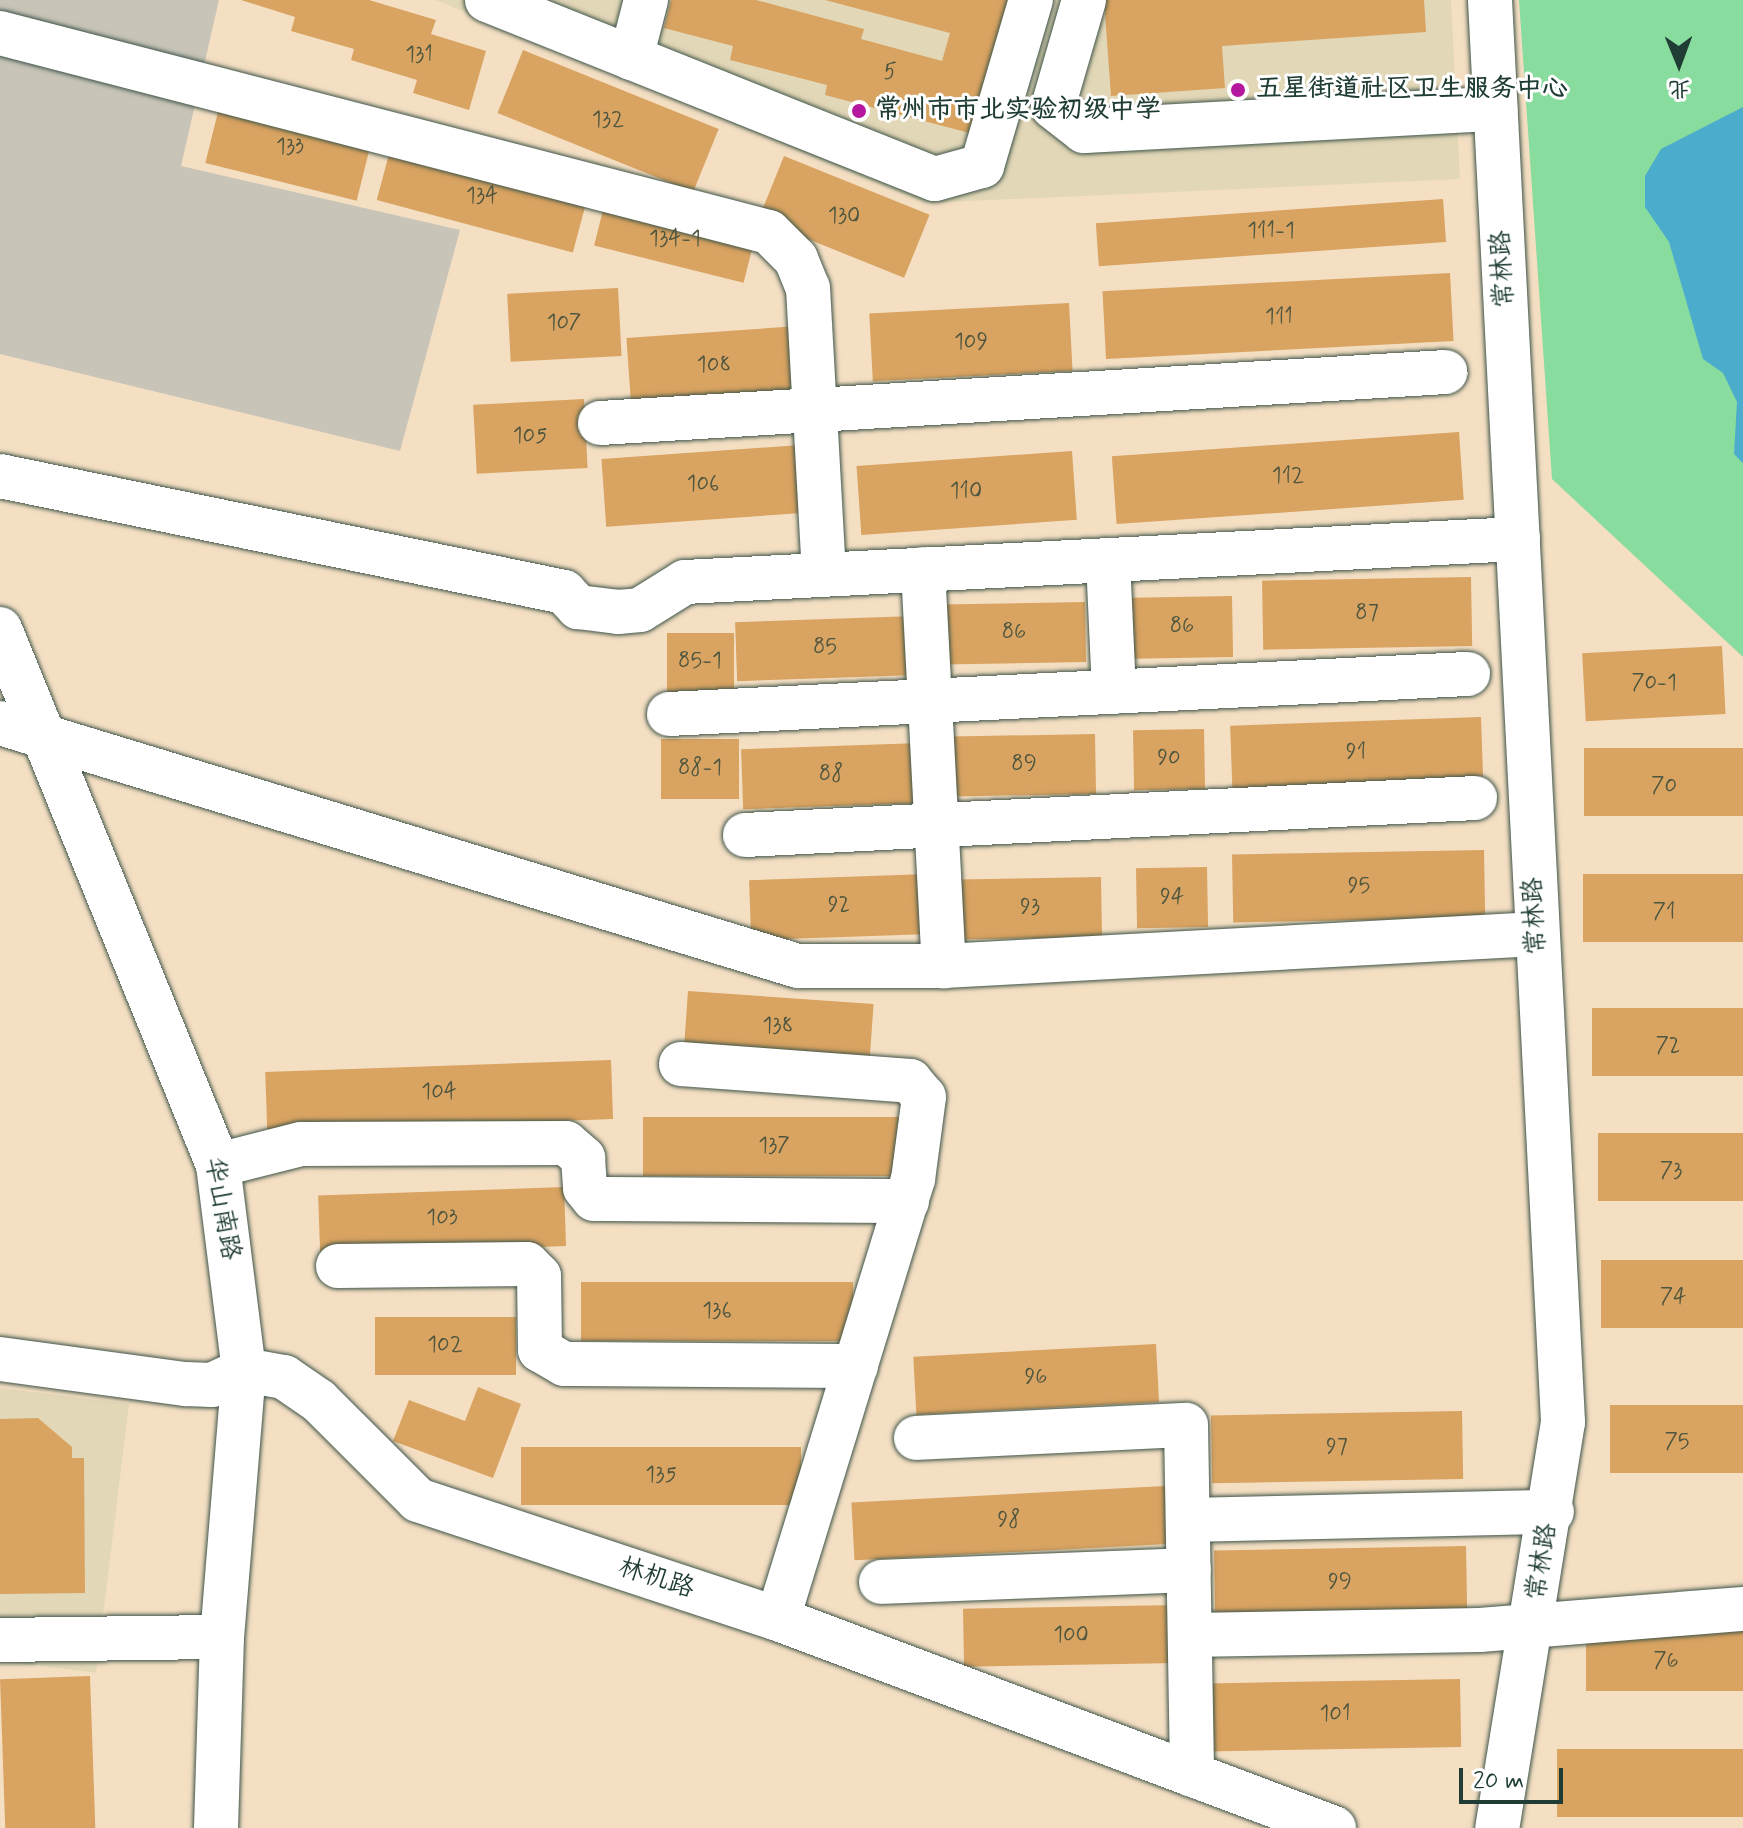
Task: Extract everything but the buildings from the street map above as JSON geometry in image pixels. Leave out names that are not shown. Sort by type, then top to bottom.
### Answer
[{"type":"street","points":[[487,0],[935,179],[965,175],[982,166],[1031,0]]},
{"type":"street","points":[[631,58],[646,0]]},
{"type":"street","points":[[1084,0],[1053,107],[1084,131],[1495,109]]},
{"type":"street","name":"常林路","points":[[1490,0],[1563,1422],[1552,1512],[1497,1828]]},
{"type":"street","points":[[0,33],[769,232],[796,259],[808,288],[824,574]]},
{"type":"street","points":[[600,423],[1445,372]]},
{"type":"street","points":[[0,476],[564,592],[591,609],[640,610],[685,582],[1518,539]]},
{"type":"street","points":[[1108,560],[1114,692]]},
{"type":"street","points":[[923,569],[944,966]]},
{"type":"street","name":"华山南路","points":[[0,629],[218,1165],[244,1370],[222,1637],[216,1828]]},
{"type":"street","points":[[669,714],[1468,674]]},
{"type":"street","points":[[0,723],[798,966],[944,966],[1537,934]]},
{"type":"street","points":[[745,835],[1475,798]]},
{"type":"street","points":[[681,1064],[910,1081],[924,1097],[907,1201],[778,1619]]},
{"type":"street","points":[[218,1165],[301,1144],[566,1143],[583,1158],[585,1188],[594,1199],[907,1201]]},
{"type":"street","points":[[338,1266],[527,1264],[539,1276],[540,1350],[564,1364],[856,1366]]},
{"type":"street","points":[[0,1359],[186,1384],[212,1385],[244,1370]]},
{"type":"street","name":"林机路","points":[[244,1370],[284,1377],[319,1401],[418,1500],[778,1619],[1334,1828]]},
{"type":"street","points":[[916,1438],[1186,1425],[1192,1775]]},
{"type":"street","points":[[1188,1520],[1552,1512]]},
{"type":"street","points":[[881,1582],[1189,1570]]},
{"type":"street","points":[[1190,1635],[1533,1624],[1743,1609]]},
{"type":"street","points":[[0,1640],[222,1637]]},
{"type":"shaded area","points":[[0,0],[219,0],[181,166],[460,230],[400,451],[0,354]]},
{"type":"shaded area","points":[[436,0],[1451,0],[1460,179],[925,203]]},
{"type":"shaded area","points":[[0,1388],[129,1404],[96,1673],[0,1661]]},
{"type":"green space","points":[[1519,0],[1743,0],[1743,657],[1552,479]]},
{"type":"water","points":[[1743,107],[1743,463],[1734,454],[1737,402],[1723,373],[1703,359],[1669,242],[1645,207],[1645,176],[1661,149]]},
{"type":"place","name":"五星街道社区卫生服务中心","points":[[1238,90]]},
{"type":"place","name":"常州市市北实验初级中学","points":[[859,111]]}]
